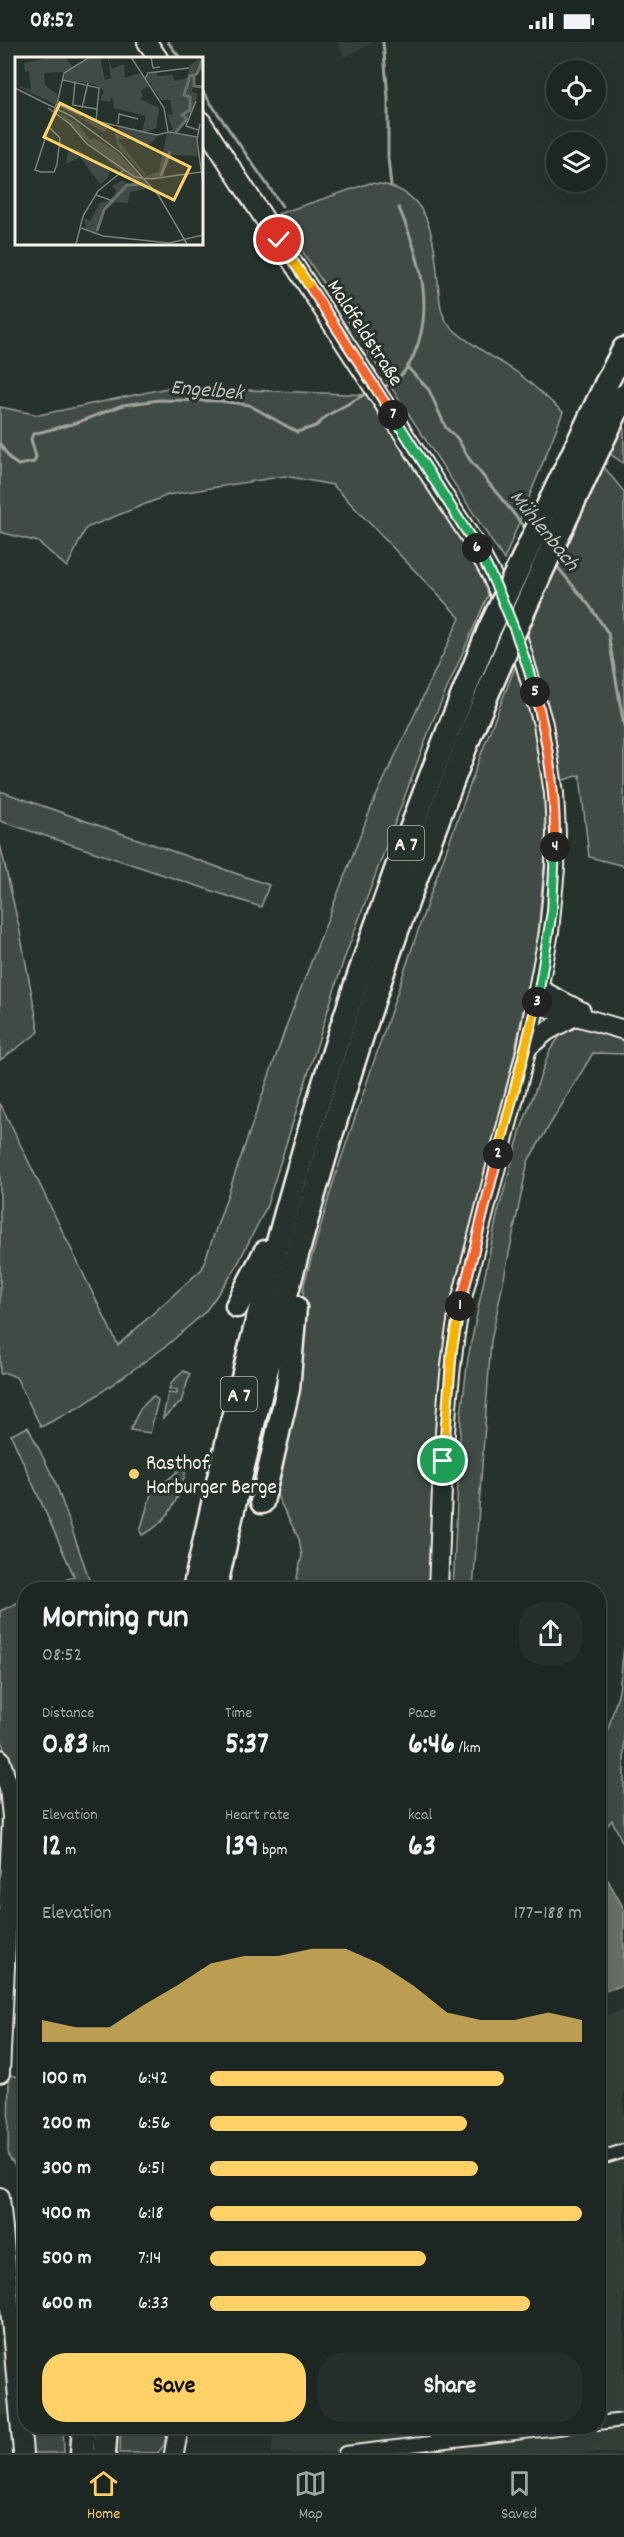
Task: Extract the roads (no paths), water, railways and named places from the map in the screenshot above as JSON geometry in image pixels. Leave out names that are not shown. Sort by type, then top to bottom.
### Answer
[{"type":"highway","name":"A 7","points":[[217,1582],[236,1495],[302,1234],[489,630],[615,390],[624,349]]},
{"type":"highway","name":"A 7","points":[[196,1582],[219,1473],[290,1198],[365,956],[458,735]]},
{"type":"highway","points":[[237,1306],[257,1270],[290,1198]]},
{"type":"highway","points":[[262,1502],[288,1389],[302,1234]]},
{"type":"highway","points":[[82,2453],[83,2434]]},
{"type":"highway","points":[[104,2453],[105,2434]]},
{"type":"main road","points":[[147,42],[157,57]]},
{"type":"main road","name":"Maldfeldstraße","points":[[202,123],[466,529],[491,574],[516,632],[536,694],[550,759],[556,833],[552,911],[527,1048],[459,1309],[452,1349],[443,1461],[438,1582]]},
{"type":"main road","points":[[538,997],[554,994],[601,1022]]},
{"type":"main road","points":[[538,997],[575,1016],[624,1030]]},
{"type":"main road","points":[[527,1048],[547,1031],[575,1016]]},
{"type":"main road","points":[[0,1759],[4,1790],[12,1817],[0,2073]]},
{"type":"main road","points":[[0,2197],[18,2397]]},
{"type":"main road","points":[[21,2434],[23,2453]]},
{"type":"main road","points":[[174,2453],[177,2434]]},
{"type":"street","points":[[606,2157],[624,2151]]},
{"type":"street","points":[[606,2422],[624,2421]]},
{"type":"street","points":[[436,2434],[437,2441]]},
{"type":"street","points":[[345,2453],[502,2434]]},
{"type":"waterway","points":[[168,42],[179,57]]},
{"type":"waterway","name":"Engelbek","points":[[383,42],[388,97],[388,158],[391,186]]},
{"type":"waterway","points":[[202,90],[282,206]]},
{"type":"waterway","name":"Engelbek","points":[[381,388],[396,380],[407,367],[420,338],[423,319],[422,281],[413,244],[399,208]]},
{"type":"waterway","name":"Mühlenbach","points":[[408,368],[429,390],[446,428],[457,438],[470,460],[526,529]]},
{"type":"waterway","name":"Engelbek","points":[[0,444],[11,460],[18,465],[34,462],[36,457],[31,439],[33,434],[76,423],[123,405],[159,400],[220,401],[249,405],[297,432],[316,426],[328,415],[369,392]]},
{"type":"waterway","name":"Mühlenbach","points":[[555,564],[589,605],[608,633],[624,726]]},
{"type":"place","name":"Rasthof Harburger Berge","points":[[134,1474]]}]
